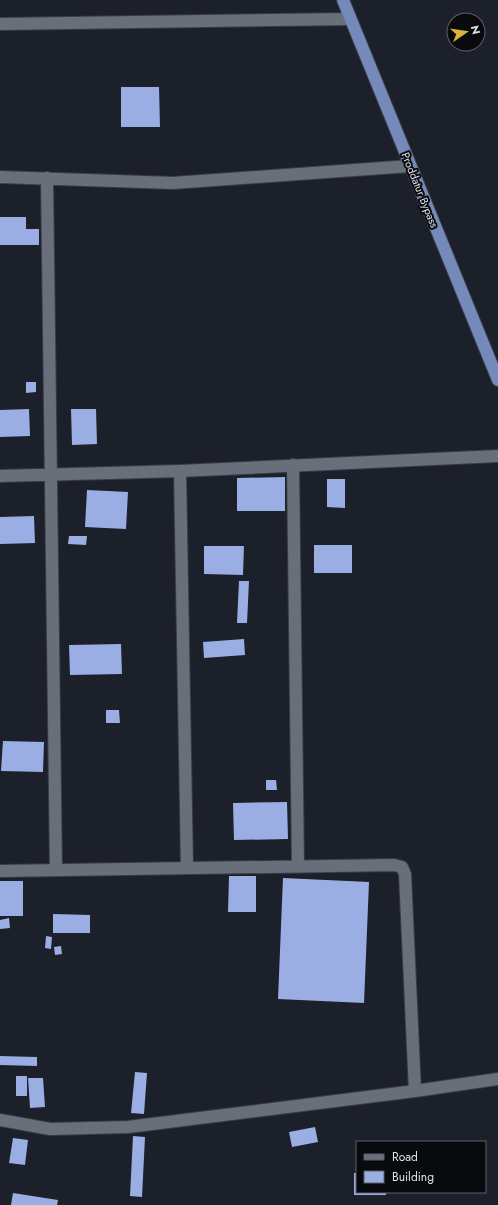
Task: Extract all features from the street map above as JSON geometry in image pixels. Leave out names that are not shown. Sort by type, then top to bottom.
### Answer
[{"type":"highway","name":"Proddatur Bypass","points":[[343,0],[498,380]]},
{"type":"street","points":[[0,24],[350,19]]},
{"type":"street","points":[[0,177],[173,183],[410,166]]},
{"type":"street","points":[[47,178],[49,474],[56,870]]},
{"type":"street","points":[[0,476],[180,471],[498,456]]},
{"type":"street","points":[[293,465],[298,867]]},
{"type":"street","points":[[180,471],[187,868]]},
{"type":"street","points":[[0,871],[394,865],[402,867],[405,874],[415,1091]]},
{"type":"street","points":[[0,1120],[50,1129],[128,1127],[415,1091],[498,1079]]},
{"type":"building","points":[[121,87],[159,87],[160,127],[121,127]]},
{"type":"building","points":[[0,217],[26,217],[26,229],[39,229],[39,245],[0,245]]},
{"type":"building","points":[[26,382],[36,382],[36,392],[26,393]]},
{"type":"building","points":[[29,409],[30,436],[0,437],[0,410]]},
{"type":"building","points":[[71,409],[96,409],[97,444],[72,445]]},
{"type":"building","points":[[285,477],[285,511],[237,511],[237,478]]},
{"type":"building","points":[[327,479],[345,479],[345,508],[327,507]]},
{"type":"building","points":[[87,490],[128,492],[126,529],[85,527]]},
{"type":"building","points":[[34,516],[35,543],[0,544],[0,517]]},
{"type":"building","points":[[69,536],[87,536],[86,545],[68,544]]},
{"type":"building","points":[[314,545],[352,545],[352,573],[314,573]]},
{"type":"building","points":[[204,546],[244,546],[243,575],[204,574]]},
{"type":"building","points":[[239,581],[249,581],[247,623],[237,623]]},
{"type":"building","points":[[244,639],[245,655],[204,658],[203,642]]},
{"type":"building","points":[[121,644],[122,674],[70,675],[69,645]]},
{"type":"building","points":[[106,710],[119,710],[120,723],[106,723]]},
{"type":"building","points":[[3,741],[44,742],[43,772],[1,771]]},
{"type":"building","points":[[266,780],[276,780],[277,790],[266,790]]},
{"type":"building","points":[[287,802],[288,839],[234,840],[233,803]]},
{"type":"building","points":[[229,876],[256,876],[256,912],[228,912]]},
{"type":"building","points":[[283,878],[369,882],[364,1003],[278,999]]},
{"type":"building","points":[[0,881],[23,881],[23,916],[0,916]]},
{"type":"building","points":[[53,914],[90,915],[90,933],[53,933]]},
{"type":"building","points":[[9,918],[10,928],[0,929],[0,920]]},
{"type":"building","points":[[46,936],[52,937],[51,949],[45,948]]},
{"type":"building","points":[[61,946],[62,954],[55,955],[54,947]]},
{"type":"building","points":[[0,1056],[37,1057],[37,1066],[0,1065]]},
{"type":"building","points":[[135,1072],[147,1073],[144,1114],[131,1113]]},
{"type":"building","points":[[16,1076],[27,1076],[27,1096],[16,1096]]},
{"type":"building","points":[[28,1078],[43,1078],[45,1107],[30,1108]]},
{"type":"building","points":[[315,1127],[318,1142],[292,1147],[289,1132]]},
{"type":"building","points":[[133,1136],[145,1137],[142,1197],[130,1196]]},
{"type":"building","points":[[13,1138],[28,1140],[25,1165],[9,1163]]},
{"type":"building","points":[[354,1173],[356,1173],[356,1193],[386,1193],[386,1195],[354,1195]]},
{"type":"building","points":[[13,1193],[58,1200],[57,1205],[11,1205]]}]
